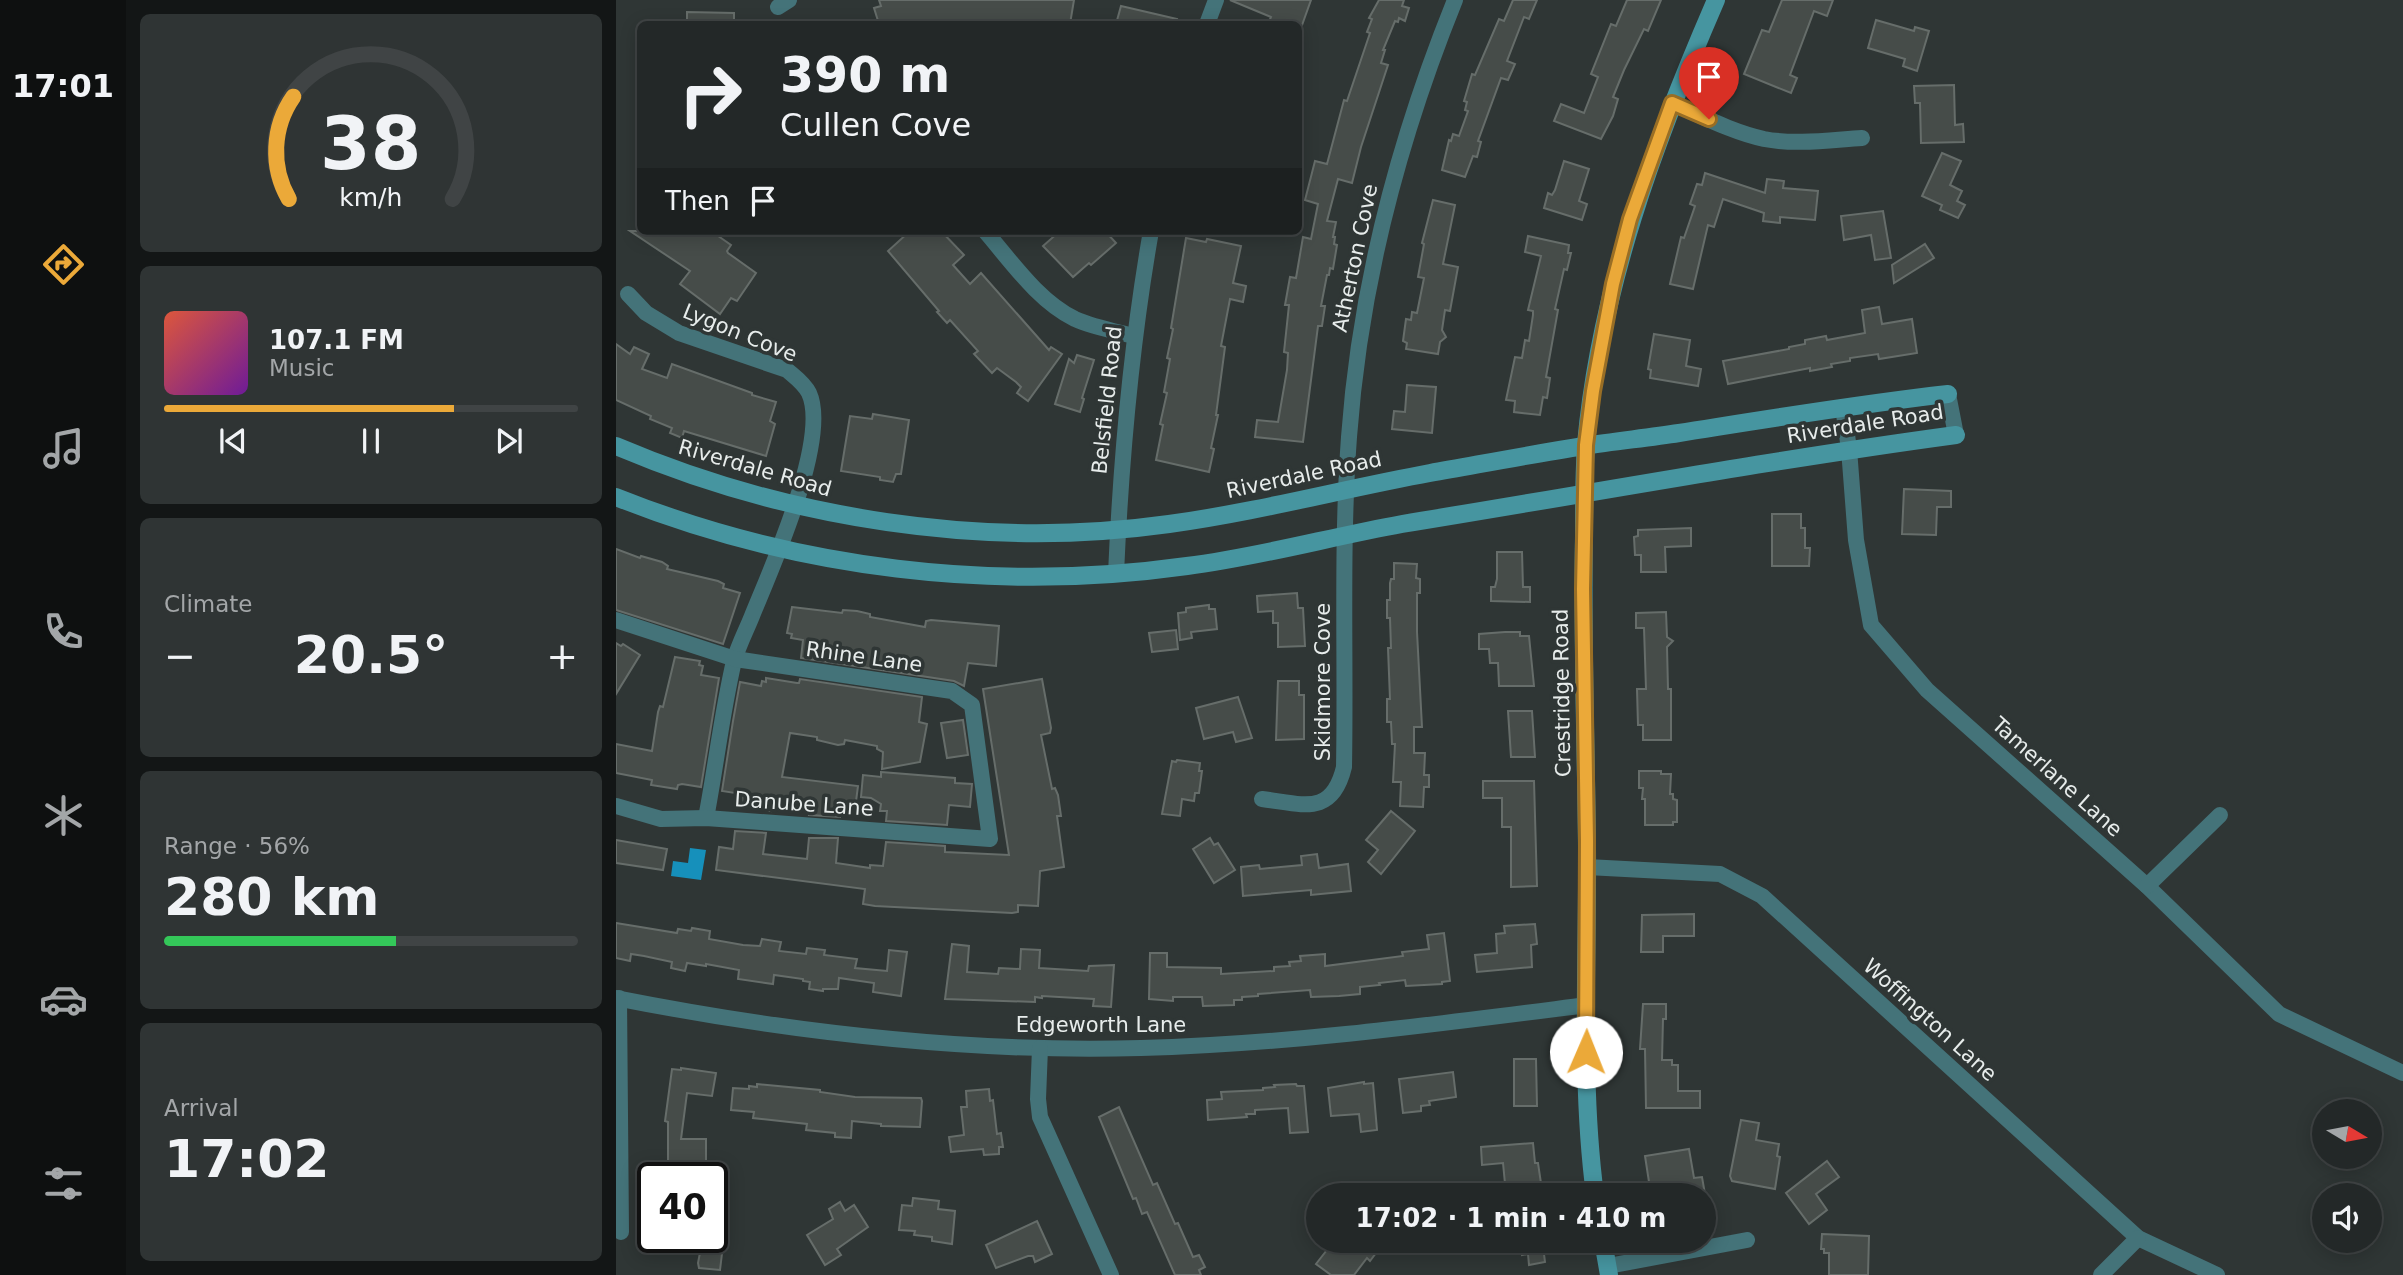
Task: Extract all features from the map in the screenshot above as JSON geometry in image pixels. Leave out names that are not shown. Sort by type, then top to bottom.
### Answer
[{"type":"street","points":[[1208,21],[1216,0]]},
{"type":"street","name":"Atherton Cove","points":[[1345,534],[1355,371],[1374,253],[1409,121],[1455,0]]},
{"type":"street","name":"Crestridge Road","points":[[1593,1183],[1588,1141],[1586,1075],[1587,867],[1583,589],[1586,445],[1613,284],[1630,219],[1672,103],[1716,0]]},
{"type":"street","points":[[1672,103],[1728,127],[1766,139],[1796,141],[1862,138]]},
{"type":"street","points":[[989,235],[1035,287],[1060,310],[1085,322],[1134,336]]},
{"type":"street","name":"Belsfield Road","points":[[1116,574],[1121,461],[1134,336],[1150,235]]},
{"type":"street","name":"Lygon Cove","points":[[628,293],[660,324],[786,370],[799,380],[808,393],[813,410],[814,431],[810,452],[794,505],[735,659],[706,818]]},
{"type":"street","name":"Riverdale Road","points":[[616,446],[700,479],[794,505],[862,519],[959,529],[1059,532],[1167,525],[1346,488],[1586,445],[1948,394],[1956,435],[1849,449],[1345,534],[1189,566],[1116,574],[999,577],[942,574],[854,563],[780,547],[679,520],[616,497]]},
{"type":"street","name":"Tamerlane Lane","points":[[1843,407],[1856,540],[1871,625],[1927,691],[2147,886],[2279,1014],[2403,1073]]},
{"type":"street","name":"Skidmore Cove","points":[[1262,799],[1315,804],[1327,800],[1335,793],[1341,781],[1345,759],[1345,534]]},
{"type":"street","name":"Rhine Lane","points":[[616,620],[735,659],[952,691],[972,705],[990,839]]},
{"type":"street","name":"Danube Lane","points":[[616,806],[661,819],[706,818],[990,839]]},
{"type":"street","points":[[2147,886],[2220,815]]},
{"type":"street","name":"Woffington Lane","points":[[1587,867],[1720,874],[1762,896],[2138,1238],[2217,1275]]},
{"type":"street","points":[[618,998],[621,1232]]},
{"type":"street","name":"Edgeworth Lane","points":[[618,998],[714,1017],[785,1027],[936,1042],[1040,1048],[1141,1048],[1305,1039],[1587,1005]]},
{"type":"street","points":[[1040,1048],[1040,1117],[1107,1274]]},
{"type":"street","points":[[2101,1275],[2138,1238]]},
{"type":"street","points":[[1608,1270],[1747,1240]]},
{"type":"water","points":[[690,848],[706,850],[701,880],[671,876],[673,861],[688,863]]},
{"type":"building","points":[[879,0],[1074,0],[1070,21],[878,21],[874,8],[881,6]]},
{"type":"building","points":[[1230,0],[1311,0],[1302,25],[1302,21],[1269,21],[1271,17]]},
{"type":"building","points":[[1379,0],[1404,0],[1402,6],[1409,8],[1405,21],[1399,18],[1398,22],[1395,21],[1383,50],[1381,63],[1388,65],[1352,183],[1338,179],[1327,221],[1336,222],[1333,237],[1334,244],[1337,245],[1333,269],[1330,268],[1327,275],[1321,306],[1325,306],[1322,326],[1318,326],[1303,442],[1255,437],[1257,420],[1278,422],[1287,370],[1288,353],[1284,352],[1289,305],[1285,305],[1290,277],[1296,278],[1303,237],[1311,239],[1318,204],[1305,200],[1315,161],[1327,164],[1344,100],[1347,101],[1370,33],[1367,32],[1372,19],[1369,18]]},
{"type":"building","points":[[1513,0],[1537,0],[1529,19],[1524,17],[1507,61],[1515,64],[1508,80],[1501,78],[1478,141],[1481,142],[1477,157],[1473,156],[1465,177],[1442,170],[1449,140],[1451,141],[1453,134],[1459,136],[1468,111],[1465,110],[1467,102],[1464,101],[1472,74],[1475,75],[1499,19],[1504,21]]},
{"type":"building","points":[[1627,0],[1661,0],[1648,31],[1644,29],[1624,70],[1613,97],[1618,99],[1613,116],[1601,139],[1554,121],[1561,104],[1584,113],[1598,77],[1591,74],[1611,24],[1616,26]]},
{"type":"building","points":[[1782,0],[1833,0],[1827,16],[1814,11],[1790,75],[1797,78],[1791,93],[1744,74],[1762,30],[1769,32]]},
{"type":"building","points":[[1121,6],[1177,19],[1177,21],[1117,21]]},
{"type":"building","points":[[687,12],[734,13],[734,21],[687,21]]},
{"type":"building","points":[[1876,20],[1914,31],[1915,27],[1929,31],[1917,71],[1903,66],[1905,59],[1868,48]]},
{"type":"building","points":[[1954,85],[1955,125],[1963,124],[1964,142],[1921,143],[1920,103],[1915,103],[1914,86]]},
{"type":"building","points":[[1942,153],[1961,161],[1950,185],[1962,191],[1957,201],[1965,205],[1958,218],[1940,210],[1942,205],[1922,196]]},
{"type":"building","points":[[1564,161],[1589,169],[1579,201],[1587,204],[1582,220],[1544,208],[1548,193],[1552,195],[1555,190]]},
{"type":"building","points":[[1705,173],[1765,193],[1767,179],[1784,181],[1783,188],[1818,191],[1815,220],[1780,217],[1780,223],[1763,221],[1764,213],[1723,199],[1714,227],[1708,225],[1693,289],[1670,284],[1681,237],[1684,238],[1695,206],[1690,204],[1697,184],[1702,185]]},
{"type":"building","points":[[1433,200],[1455,205],[1443,264],[1458,267],[1450,311],[1445,310],[1442,330],[1446,337],[1440,342],[1438,354],[1406,349],[1407,343],[1403,341],[1406,319],[1411,320],[1412,312],[1417,313],[1424,278],[1418,277],[1424,244],[1422,243]]},
{"type":"building","points":[[1883,211],[1891,258],[1875,260],[1871,235],[1844,240],[1841,216]]},
{"type":"building","points":[[630,231],[637,231],[637,235],[717,235],[731,245],[728,253],[756,273],[737,301],[731,298],[720,314],[680,284],[690,271]]},
{"type":"building","points":[[906,235],[945,235],[964,255],[953,265],[970,284],[981,273],[1049,350],[1051,347],[1062,354],[1028,401],[1017,393],[1021,387],[1016,382],[997,368],[992,373],[974,354],[978,351],[950,320],[947,323],[937,312],[939,311],[888,251]]},
{"type":"building","points":[[1055,235],[1109,235],[1116,243],[1073,277],[1043,246]]},
{"type":"building","points":[[1528,236],[1569,245],[1568,253],[1571,253],[1567,270],[1564,269],[1555,309],[1558,310],[1546,377],[1550,378],[1547,398],[1543,397],[1540,415],[1514,412],[1515,401],[1506,400],[1515,357],[1522,358],[1525,340],[1529,341],[1533,311],[1528,310],[1541,256],[1525,252]]},
{"type":"building","points":[[1186,238],[1241,246],[1233,283],[1246,286],[1243,302],[1230,299],[1221,346],[1225,347],[1209,472],[1156,460],[1167,393],[1164,392],[1170,359],[1167,358],[1173,329],[1171,328]]},
{"type":"building","points":[[1925,244],[1934,258],[1894,283],[1892,265]]},
{"type":"building","points":[[1879,307],[1882,324],[1912,319],[1917,353],[1879,359],[1878,354],[1850,358],[1850,361],[1831,364],[1832,367],[1810,371],[1810,368],[1728,384],[1723,361],[1789,349],[1805,344],[1805,340],[1826,336],[1827,340],[1865,333],[1862,310]]},
{"type":"building","points":[[1654,334],[1690,340],[1686,366],[1701,369],[1698,386],[1650,378],[1651,370],[1648,369]]},
{"type":"building","points":[[616,344],[630,354],[634,347],[649,354],[642,369],[667,378],[672,364],[776,402],[770,421],[775,424],[766,456],[684,431],[682,438],[670,433],[672,428],[616,400]]},
{"type":"building","points":[[1077,355],[1094,360],[1080,412],[1055,404],[1069,359],[1074,363]]},
{"type":"building","points":[[1407,385],[1436,387],[1432,433],[1392,429],[1394,411],[1405,412]]},
{"type":"building","points":[[873,414],[909,420],[901,474],[896,474],[893,482],[880,480],[880,477],[841,471],[850,416],[872,419]]},
{"type":"building","points":[[1904,489],[1951,491],[1951,507],[1937,507],[1936,535],[1902,534]]},
{"type":"building","points":[[1772,514],[1801,514],[1801,528],[1805,528],[1805,548],[1810,548],[1809,566],[1772,566]]},
{"type":"building","points":[[1691,528],[1691,546],[1665,547],[1666,572],[1641,572],[1641,555],[1635,555],[1634,537],[1638,536],[1638,530]]},
{"type":"building","points":[[616,549],[640,558],[641,556],[662,562],[668,566],[667,569],[718,581],[724,584],[723,588],[740,593],[723,644],[616,610]]},
{"type":"building","points":[[1497,552],[1522,552],[1523,587],[1530,587],[1530,602],[1491,601],[1491,587],[1495,587],[1497,579]]},
{"type":"building","points":[[1394,563],[1417,564],[1416,578],[1420,579],[1420,593],[1417,593],[1417,632],[1422,727],[1414,727],[1414,753],[1425,753],[1424,775],[1429,775],[1429,787],[1424,787],[1423,807],[1400,806],[1401,782],[1393,782],[1395,744],[1392,744],[1391,722],[1387,722],[1387,699],[1390,699],[1388,648],[1391,648],[1387,600],[1390,600],[1391,579],[1394,579]]},
{"type":"building","points":[[1297,593],[1298,608],[1303,608],[1305,646],[1278,647],[1278,623],[1273,623],[1273,611],[1258,612],[1257,596]]},
{"type":"building","points":[[1209,605],[1209,609],[1215,609],[1217,629],[1191,632],[1192,638],[1180,640],[1178,613],[1186,612],[1186,608]]},
{"type":"building","points":[[792,607],[842,613],[843,610],[857,611],[870,614],[870,617],[925,627],[926,621],[931,620],[999,626],[996,666],[968,663],[964,686],[954,681],[801,658],[803,640],[791,638],[792,634],[787,633]]},
{"type":"building","points":[[1666,612],[1667,637],[1673,641],[1667,647],[1668,689],[1671,689],[1671,740],[1643,740],[1643,725],[1638,725],[1637,689],[1646,689],[1644,628],[1636,628],[1636,613]]},
{"type":"building","points":[[1176,630],[1178,649],[1152,652],[1149,633]]},
{"type":"building","points":[[1520,632],[1520,636],[1529,636],[1534,686],[1499,686],[1498,663],[1490,663],[1489,649],[1479,649],[1479,634]]},
{"type":"building","points":[[616,643],[621,646],[623,644],[640,655],[616,694]]},
{"type":"building","points":[[675,657],[700,661],[699,665],[703,666],[701,675],[719,678],[701,787],[682,784],[678,785],[677,789],[651,785],[652,780],[616,773],[616,744],[652,751],[658,712],[660,706],[663,707]]},
{"type":"building","points":[[766,678],[797,683],[800,679],[922,697],[919,722],[927,724],[920,762],[882,769],[883,752],[877,749],[877,746],[845,740],[844,744],[838,745],[817,740],[817,737],[790,733],[782,777],[858,786],[855,809],[841,807],[840,817],[809,815],[811,803],[773,799],[771,811],[745,806],[745,802],[741,802],[742,794],[722,791],[733,721],[740,682],[761,686],[762,681],[766,682]]},
{"type":"building","points":[[1042,679],[1051,728],[1050,733],[1041,735],[1052,789],[1055,788],[1058,795],[1061,816],[1057,816],[1064,867],[1040,871],[1038,906],[1018,905],[1018,912],[1012,913],[875,906],[863,904],[865,889],[716,870],[719,847],[733,849],[735,831],[766,833],[763,854],[807,859],[809,838],[838,838],[836,863],[870,868],[870,865],[883,866],[886,842],[945,846],[945,852],[1009,855],[983,689]]},
{"type":"building","points":[[1278,681],[1299,681],[1299,695],[1304,695],[1304,739],[1276,740]]},
{"type":"building","points":[[1238,697],[1252,738],[1236,742],[1233,732],[1204,739],[1196,708]]},
{"type":"building","points":[[1508,711],[1532,711],[1535,757],[1511,757]]},
{"type":"building","points":[[963,720],[968,755],[947,758],[941,723]]},
{"type":"building","points":[[1172,761],[1200,763],[1199,771],[1202,771],[1199,793],[1195,793],[1194,801],[1182,799],[1180,816],[1162,814]]},
{"type":"building","points":[[1639,771],[1671,774],[1670,794],[1677,800],[1677,822],[1673,822],[1673,825],[1645,825],[1645,799],[1642,799],[1643,788],[1639,788]]},
{"type":"building","points":[[881,772],[955,778],[955,783],[972,784],[970,807],[949,805],[947,825],[886,821],[887,811],[880,811],[881,804],[871,798],[861,797],[863,775],[881,777]]},
{"type":"building","points":[[1483,781],[1534,781],[1537,886],[1511,887],[1511,827],[1502,827],[1502,798],[1483,798]]},
{"type":"building","points":[[1391,811],[1415,831],[1381,874],[1368,862],[1378,850],[1366,840]]},
{"type":"building","points":[[1210,838],[1214,845],[1218,843],[1235,870],[1214,883],[1193,849]]},
{"type":"building","points":[[616,840],[667,849],[663,870],[616,863]]},
{"type":"building","points":[[1317,854],[1319,868],[1348,864],[1351,891],[1311,895],[1311,890],[1243,896],[1241,867],[1259,865],[1260,869],[1302,865],[1301,856]]},
{"type":"building","points":[[1694,914],[1694,936],[1663,936],[1663,952],[1641,952],[1642,915]]},
{"type":"building","points":[[616,923],[677,933],[678,929],[691,931],[692,928],[710,931],[709,939],[743,945],[760,946],[762,939],[781,942],[779,951],[806,954],[807,948],[825,950],[824,955],[857,959],[855,968],[887,971],[889,950],[907,952],[901,996],[873,992],[874,983],[839,978],[838,989],[823,991],[809,989],[810,982],[803,979],[774,975],[773,984],[738,979],[739,970],[706,964],[687,963],[685,971],[671,968],[672,962],[644,956],[631,954],[630,961],[616,958]]},
{"type":"building","points":[[1535,924],[1537,944],[1531,945],[1532,967],[1477,972],[1475,955],[1497,953],[1496,934],[1505,933],[1504,926]]},
{"type":"building","points":[[1444,933],[1450,981],[1442,984],[1406,986],[1405,980],[1379,983],[1380,985],[1360,987],[1360,994],[1339,996],[1311,997],[1310,990],[1258,994],[1234,1000],[1234,1005],[1203,1006],[1202,997],[1173,997],[1173,1001],[1149,999],[1150,953],[1167,953],[1167,967],[1221,968],[1221,974],[1274,971],[1274,967],[1290,966],[1289,962],[1301,961],[1300,956],[1325,954],[1325,966],[1403,956],[1402,952],[1429,949],[1427,935]]},
{"type":"building","points":[[952,944],[969,946],[967,972],[998,974],[999,968],[1020,969],[1021,949],[1040,950],[1039,968],[1088,971],[1089,966],[1114,965],[1111,1007],[1093,1006],[1094,999],[1042,996],[1035,997],[1035,1002],[945,999]]},
{"type":"building","points":[[1643,1004],[1666,1004],[1662,1060],[1672,1060],[1672,1065],[1678,1065],[1678,1091],[1700,1091],[1700,1108],[1646,1108],[1645,1049],[1640,1049]]},
{"type":"building","points":[[1514,1059],[1536,1059],[1537,1106],[1514,1106]]},
{"type":"building","points":[[672,1069],[716,1073],[712,1096],[687,1093],[681,1139],[706,1139],[706,1162],[668,1162],[668,1122],[665,1121]]},
{"type":"building","points":[[1453,1072],[1456,1097],[1429,1101],[1430,1105],[1421,1106],[1421,1111],[1403,1113],[1399,1079]]},
{"type":"building","points":[[1373,1083],[1377,1130],[1361,1132],[1359,1114],[1331,1116],[1328,1088]]},
{"type":"building","points":[[757,1084],[820,1090],[855,1097],[921,1098],[920,1127],[881,1126],[852,1121],[851,1138],[835,1137],[835,1133],[806,1130],[807,1124],[753,1118],[754,1112],[731,1110],[733,1088],[749,1089],[749,1086],[757,1087]]},
{"type":"building","points":[[1274,1085],[1304,1086],[1308,1132],[1290,1133],[1288,1108],[1255,1110],[1255,1114],[1246,1114],[1247,1117],[1208,1120],[1207,1100],[1222,1099],[1221,1092],[1263,1090],[1275,1087]]},
{"type":"building","points":[[989,1089],[997,1134],[1001,1133],[1003,1147],[999,1147],[999,1154],[984,1155],[983,1149],[951,1152],[949,1137],[964,1135],[961,1107],[967,1107],[966,1091]]},
{"type":"building","points":[[1119,1107],[1153,1185],[1157,1183],[1193,1257],[1199,1255],[1205,1267],[1199,1270],[1201,1275],[1175,1275],[1147,1212],[1142,1214],[1136,1198],[1133,1199],[1099,1117]]},
{"type":"building","points":[[1741,1120],[1759,1123],[1756,1140],[1779,1144],[1777,1156],[1780,1157],[1775,1189],[1732,1181],[1730,1176]]},
{"type":"building","points":[[1533,1143],[1541,1183],[1505,1183],[1503,1163],[1482,1165],[1481,1147]]},
{"type":"building","points":[[1689,1149],[1694,1178],[1702,1177],[1703,1183],[1649,1183],[1645,1156]]},
{"type":"building","points":[[1827,1161],[1839,1177],[1816,1194],[1827,1210],[1809,1224],[1786,1193]]},
{"type":"building","points":[[913,1198],[939,1201],[938,1209],[955,1211],[952,1244],[932,1241],[932,1237],[914,1235],[915,1231],[899,1230],[902,1205],[912,1206]]},
{"type":"building","points":[[840,1202],[845,1211],[854,1205],[868,1227],[837,1249],[841,1255],[825,1265],[807,1235],[833,1219],[829,1209]]},
{"type":"building","points":[[1037,1221],[1052,1254],[1035,1262],[1033,1256],[1028,1256],[996,1268],[986,1245]]},
{"type":"building","points":[[1822,1234],[1869,1236],[1868,1275],[1829,1275],[1829,1253],[1824,1253],[1824,1249],[1821,1249]]},
{"type":"building","points":[[700,1253],[722,1253],[720,1270],[699,1268]]},
{"type":"building","points":[[1325,1253],[1376,1253],[1370,1261],[1367,1258],[1354,1275],[1331,1275],[1316,1264]]},
{"type":"building","points":[[1522,1253],[1552,1253],[1544,1254],[1545,1262],[1529,1265],[1528,1254]]},
{"type":"route","points":[[1586,1052],[1588,939],[1583,589],[1586,445],[1593,391],[1613,284],[1630,219],[1672,103],[1709,119]]}]
